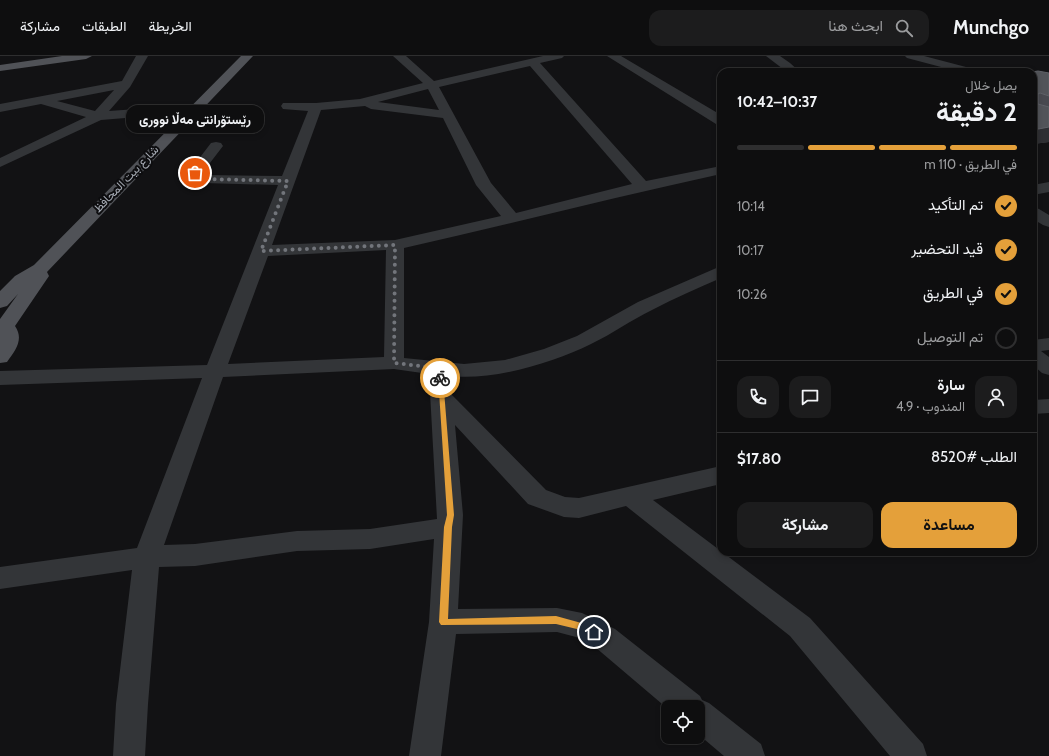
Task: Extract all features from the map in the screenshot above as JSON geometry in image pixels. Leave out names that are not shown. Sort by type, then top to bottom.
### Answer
[{"type":"main road","points":[[0,68],[84,56]]},
{"type":"main road","name":"شارع بيت المحافظ","points":[[0,302],[21,280],[40,269],[193,109],[247,56]]},
{"type":"main road","name":"شارع بيت المحافظ","points":[[0,357],[9,342],[8,332],[2,326],[37,282],[41,275],[40,269]]},
{"type":"street","points":[[0,163],[98,116],[126,84],[142,56]]},
{"type":"street","points":[[399,56],[432,85],[484,184],[512,219]]},
{"type":"street","points":[[513,56],[529,63],[642,186]]},
{"type":"street","points":[[287,106],[316,107],[360,103],[558,56]]},
{"type":"street","points":[[613,56],[717,119]]},
{"type":"street","points":[[772,56],[790,68]]},
{"type":"street","points":[[897,56],[928,68]]},
{"type":"street","points":[[912,56],[958,68]]},
{"type":"street","points":[[0,108],[126,84]]},
{"type":"street","points":[[40,100],[98,116],[193,109]]},
{"type":"street","points":[[360,103],[448,114]]},
{"type":"street","points":[[129,756],[132,704],[147,557],[215,372],[316,107]]},
{"type":"street","points":[[216,146],[195,173],[203,179],[288,181]]},
{"type":"street","points":[[261,251],[395,245],[512,219],[642,186],[717,171]]},
{"type":"street","points":[[1037,214],[1049,222]]},
{"type":"street","points":[[394,363],[395,245]]},
{"type":"street","points":[[0,378],[215,372],[394,363],[464,371],[506,366],[550,353],[584,340],[645,306],[717,273]]},
{"type":"street","points":[[1037,346],[1049,344]]},
{"type":"street","points":[[1037,358],[1049,368]]},
{"type":"street","points":[[425,756],[444,622],[448,527],[450,515],[439,368]]},
{"type":"street","points":[[442,398],[537,497],[564,507],[579,508],[717,476]]},
{"type":"street","points":[[1037,407],[1049,406]]},
{"type":"street","points":[[630,496],[800,627],[911,756]]},
{"type":"street","points":[[0,578],[147,557],[195,555],[297,541],[370,539],[448,527]]},
{"type":"street","points":[[444,622],[556,620],[582,626],[605,638],[680,700]]},
{"type":"street","points":[[705,720],[749,756]]},
{"type":"building","points":[[1037,71],[1049,73],[1049,96],[1040,93],[1038,94],[1038,104],[1049,107],[1049,127],[1037,129]]},
{"type":"way so far","points":[[195,173],[203,179],[288,181],[261,251],[395,245],[394,363],[439,368],[440,378]]},
{"type":"place","name":"رێستۆرانتی مەڵا نووری","points":[[195,173]]},
{"type":"route","points":[[440,378],[450,515],[448,527],[444,622],[556,620],[582,626],[594,632]]}]
